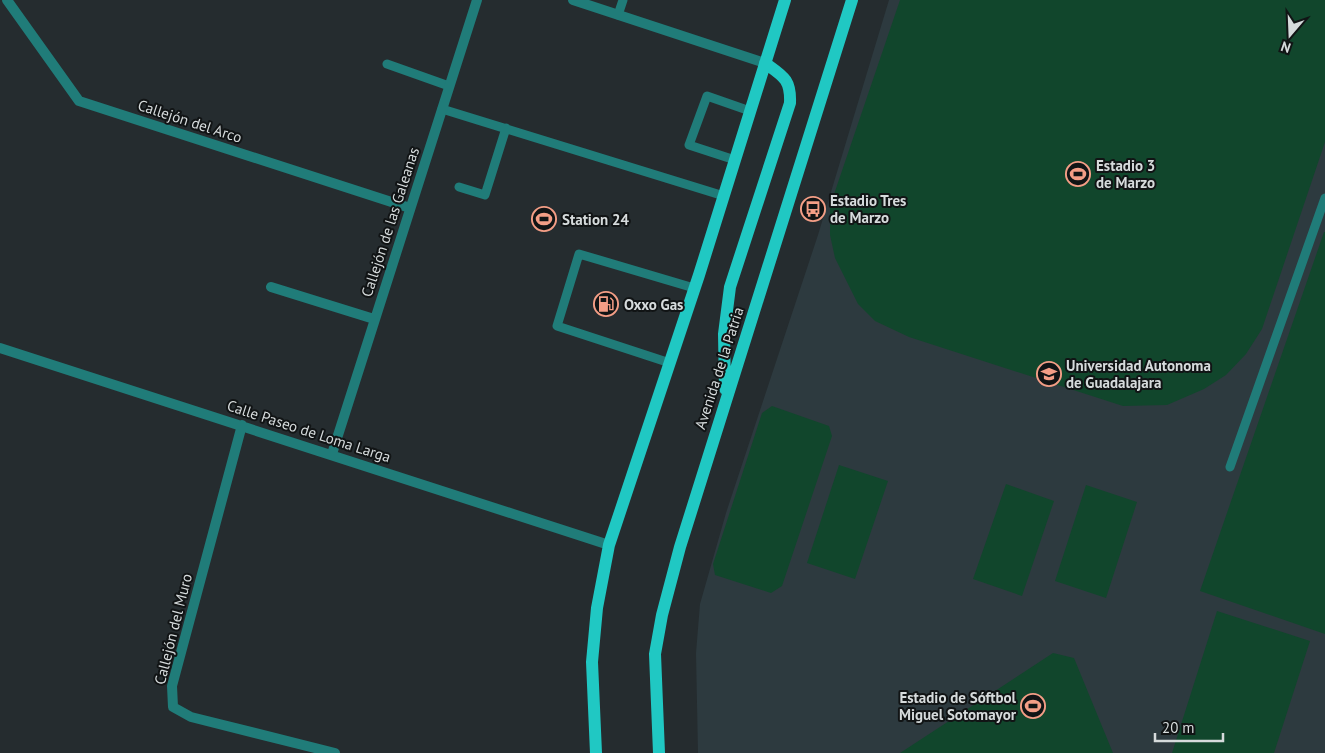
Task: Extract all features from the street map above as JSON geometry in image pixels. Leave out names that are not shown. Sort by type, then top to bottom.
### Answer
[{"type":"main road","points":[[596,753],[592,662],[597,608],[609,545],[724,196],[785,0]]},
{"type":"main road","name":"Avenida de la Patria","points":[[659,753],[655,654],[662,615],[680,547],[725,401],[852,0]]},
{"type":"main road","points":[[725,401],[724,334],[730,287],[790,103],[790,90],[786,78],[765,63]]},
{"type":"street","name":"Callejón del Arco","points":[[7,0],[80,101],[410,208]]},
{"type":"street","name":"Callejón de las Galeanas","points":[[332,454],[477,0]]},
{"type":"street","points":[[573,0],[765,63]]},
{"type":"street","points":[[272,287],[374,319]]},
{"type":"street","name":"Calle Paseo de Loma Larga","points":[[0,348],[609,545]]},
{"type":"street","name":"Callejón del Muro","points":[[242,425],[172,686],[173,707],[191,718],[334,753]]},
{"type":"lane","points":[[618,14],[623,0]]},
{"type":"lane","points":[[387,64],[449,86]]},
{"type":"lane","points":[[735,160],[689,145],[707,96],[750,111]]},
{"type":"lane","points":[[442,109],[724,196]]},
{"type":"lane","points":[[459,187],[485,195],[506,128]]},
{"type":"lane","points":[[1230,467],[1325,198]]},
{"type":"lane","points":[[670,363],[557,326],[579,254],[694,288]]},
{"type":"shaded area","name":"Universidad Autonoma de Guadalajara","points":[[889,0],[1325,0],[1325,753],[698,753],[696,653],[700,604],[726,513],[818,235]]},
{"type":"green space","name":"Estadio 3 de Marzo","points":[[900,0],[1325,0],[1325,142],[1262,329],[1246,354],[1226,375],[1204,389],[1167,405],[1123,406],[909,337],[875,321],[858,304],[835,258],[830,235],[830,206]]},
{"type":"green space","points":[[1325,232],[1325,634],[1200,591]]},
{"type":"green space","points":[[772,406],[829,426],[832,436],[782,586],[771,593],[715,575],[713,564],[762,413]]},
{"type":"green space","points":[[839,465],[888,481],[855,579],[807,563]]},
{"type":"green space","points":[[1006,484],[1054,501],[1022,596],[973,579]]},
{"type":"green space","points":[[1086,485],[1137,502],[1106,598],[1055,581]]},
{"type":"green space","points":[[1217,611],[1310,641],[1274,753],[1172,753]]},
{"type":"green space","name":"Estadio de Sóftbol Miguel Sotomayor","points":[[1053,653],[1074,658],[1113,753],[900,753]]},
{"type":"place","name":"Estadio 3 de Marzo","points":[[1078,174]]},
{"type":"place","name":"Estadio Tres de Marzo","points":[[813,209]]},
{"type":"place","name":"Station 24","points":[[544,219]]},
{"type":"place","name":"Oxxo Gas","points":[[606,304]]},
{"type":"place","name":"Universidad Autonoma de Guadalajara","points":[[1049,374]]},
{"type":"place","name":"Estadio de Sóftbol Miguel Sotomayor","points":[[1033,706]]}]
